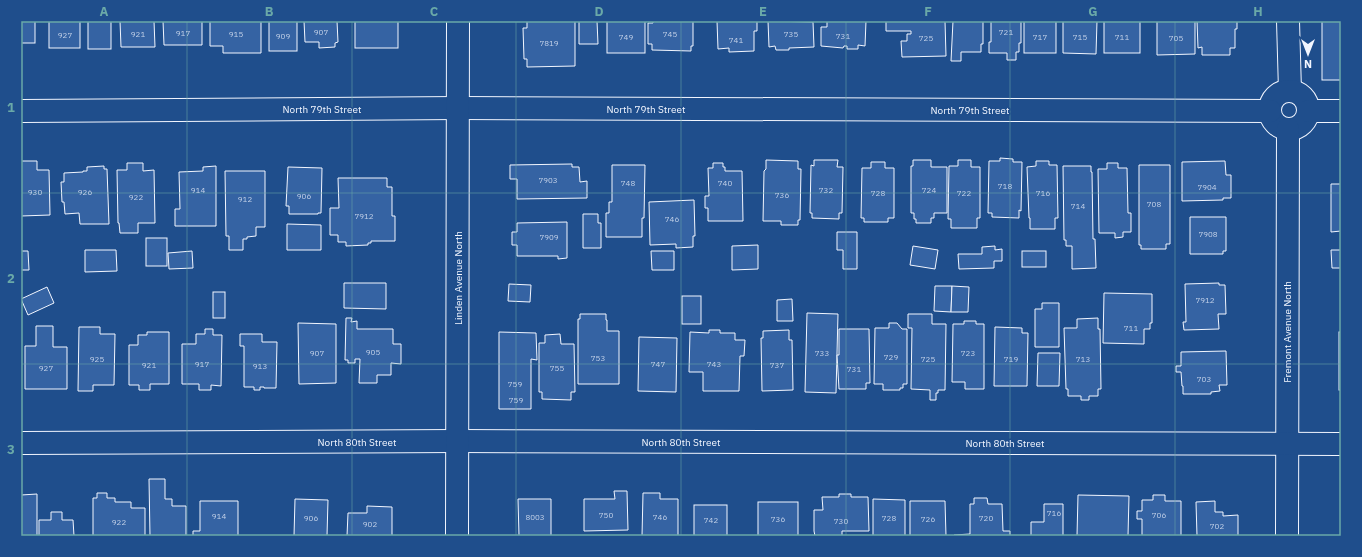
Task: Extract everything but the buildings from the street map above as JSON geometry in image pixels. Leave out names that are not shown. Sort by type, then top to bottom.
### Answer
[{"type":"street","name":"Linden Avenue North","points":[[457,536],[458,21]]},
{"type":"street","points":[[1288,21],[1290,91]]},
{"type":"street","points":[[1287,90],[1290,91],[1304,96],[1309,111],[1306,120],[1301,125],[1296,128],[1288,129],[1283,128],[1273,120],[1270,111],[1275,96],[1287,90]]},
{"type":"street","name":"North 79th Street","points":[[21,111],[459,108],[1270,111]]},
{"type":"street","points":[[1309,111],[1341,111]]},
{"type":"street","name":"Fremont Avenue North","points":[[1287,536],[1288,129]]},
{"type":"street","name":"North 80th Street","points":[[21,443],[458,441],[1341,444]]}]
